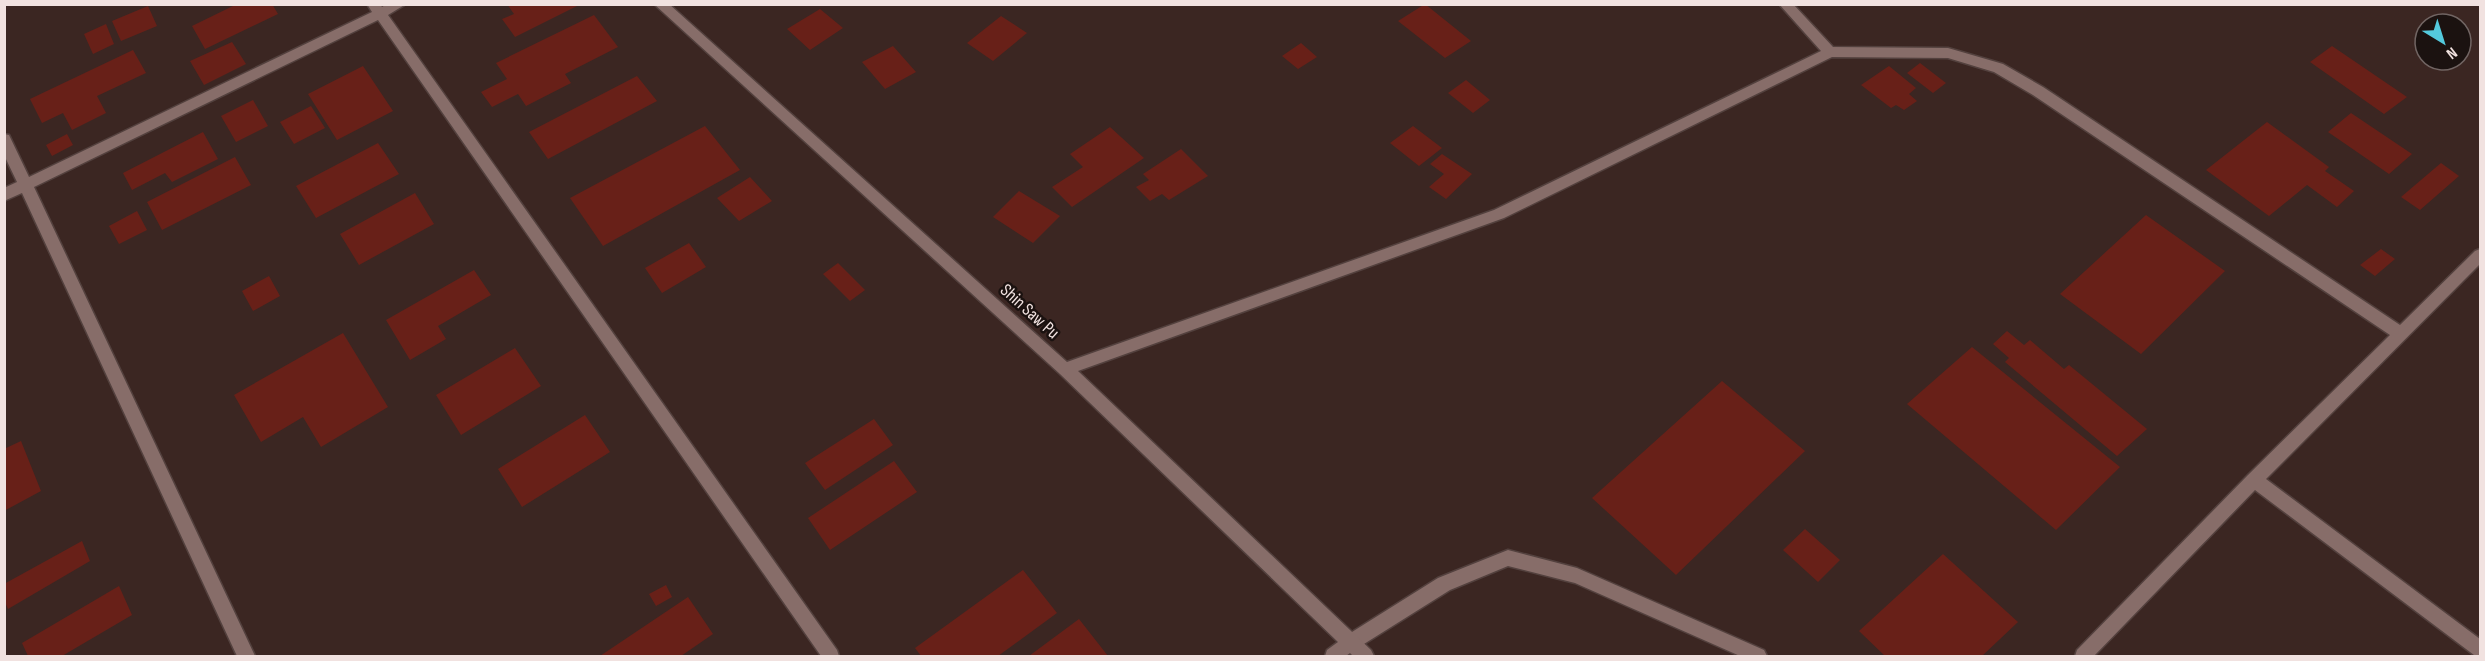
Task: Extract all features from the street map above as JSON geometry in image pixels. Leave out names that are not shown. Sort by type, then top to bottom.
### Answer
[{"type":"street","points":[[4,195],[377,9],[400,4]]},
{"type":"street","name":"Shin Saw Pu","points":[[660,4],[1065,369],[1365,657]]},
{"type":"street","points":[[1785,4],[1830,52]]},
{"type":"street","points":[[377,9],[831,657]]},
{"type":"street","points":[[1065,369],[1499,214],[1830,52],[1948,52],[1998,68],[2048,97],[2401,334]]},
{"type":"street","points":[[4,139],[246,657]]},
{"type":"street","points":[[2083,657],[2254,480],[2481,255]]},
{"type":"street","points":[[2254,480],[2481,649]]},
{"type":"street","points":[[1333,657],[1350,643],[1444,584],[1508,558],[1577,576],[1758,656]]},
{"type":"building","points":[[237,4],[272,4],[278,14],[205,49],[192,26]]},
{"type":"building","points":[[507,4],[581,4],[515,37],[502,19],[514,14]]},
{"type":"building","points":[[1425,4],[1471,41],[1445,58],[1398,21]]},
{"type":"building","points":[[148,6],[157,26],[121,41],[112,21]]},
{"type":"building","points":[[820,9],[843,28],[810,50],[787,29]]},
{"type":"building","points":[[594,15],[618,47],[565,74],[571,83],[526,106],[518,94],[492,107],[481,92],[507,79],[496,63]]},
{"type":"building","points":[[1001,16],[1027,33],[993,61],[967,43]]},
{"type":"building","points":[[106,24],[114,44],[93,54],[84,34]]},
{"type":"building","points":[[232,42],[246,64],[204,85],[190,61]]},
{"type":"building","points":[[1301,43],[1317,57],[1298,69],[1282,56]]},
{"type":"building","points":[[893,46],[916,72],[885,89],[862,62]]},
{"type":"building","points":[[2332,46],[2407,97],[2384,114],[2310,62]]},
{"type":"building","points":[[133,50],[146,73],[97,96],[106,113],[72,130],[63,113],[42,123],[30,99]]},
{"type":"building","points":[[1920,63],[1946,83],[1933,93],[1907,73]]},
{"type":"building","points":[[363,66],[393,111],[337,140],[308,94]]},
{"type":"building","points":[[1889,66],[1916,88],[1909,94],[1917,101],[1904,110],[1896,105],[1891,108],[1861,85]]},
{"type":"building","points":[[637,76],[657,101],[548,159],[529,132]]},
{"type":"building","points":[[1466,80],[1490,100],[1473,113],[1448,93]]},
{"type":"building","points":[[253,100],[268,126],[236,142],[221,116]]},
{"type":"building","points":[[311,106],[325,128],[294,144],[280,122]]},
{"type":"building","points":[[2351,113],[2412,154],[2389,174],[2328,132]]},
{"type":"building","points":[[2267,122],[2329,167],[2325,171],[2354,191],[2337,207],[2307,185],[2269,216],[2206,170]]},
{"type":"building","points":[[705,126],[740,170],[603,246],[570,198]]},
{"type":"building","points":[[1413,126],[1442,148],[1419,166],[1390,143]]},
{"type":"building","points":[[1110,127],[1144,158],[1072,207],[1052,187],[1083,167],[1070,154]]},
{"type":"building","points":[[203,132],[218,159],[172,182],[165,173],[132,190],[123,173]]},
{"type":"building","points":[[67,134],[73,145],[52,156],[46,145]]},
{"type":"building","points":[[378,143],[399,174],[316,218],[296,186]]},
{"type":"building","points":[[1181,149],[1208,176],[1169,200],[1162,194],[1150,201],[1136,187],[1149,180],[1143,174]]},
{"type":"building","points":[[1442,154],[1472,174],[1446,199],[1429,187],[1444,174],[1430,164]]},
{"type":"building","points":[[235,157],[251,185],[162,230],[147,202]]},
{"type":"building","points":[[2441,163],[2459,176],[2420,210],[2401,197]]},
{"type":"building","points":[[750,177],[772,201],[739,221],[717,198]]},
{"type":"building","points":[[1019,191],[1060,216],[1033,243],[993,217]]},
{"type":"building","points":[[415,193],[434,224],[359,265],[340,234]]},
{"type":"building","points":[[137,211],[147,230],[119,244],[109,226]]},
{"type":"building","points":[[2146,215],[2225,271],[2141,354],[2060,294]]},
{"type":"building","points":[[689,243],[706,267],[662,293],[645,268]]},
{"type":"building","points":[[2381,249],[2395,259],[2375,276],[2360,265]]},
{"type":"building","points":[[838,263],[865,290],[850,301],[823,274]]},
{"type":"building","points":[[474,270],[491,295],[438,326],[446,339],[410,360],[386,320]]},
{"type":"building","points":[[269,276],[280,296],[253,311],[242,291]]},
{"type":"building","points":[[2007,331],[2024,345],[2030,340],[2064,369],[2069,365],[2147,429],[2117,456],[2005,362],[2009,358],[1993,344]]},
{"type":"building","points":[[343,333],[388,407],[321,447],[303,417],[261,442],[234,395]]},
{"type":"building","points":[[1972,347],[2120,467],[2056,530],[1907,404]]},
{"type":"building","points":[[515,348],[541,386],[461,435],[436,395]]},
{"type":"building","points":[[1722,381],[1805,451],[1676,575],[1592,498]]},
{"type":"building","points":[[585,415],[610,452],[522,507],[498,469]]},
{"type":"building","points":[[874,419],[893,445],[825,490],[805,463]]},
{"type":"building","points":[[21,441],[41,491],[4,511],[4,449]]},
{"type":"building","points":[[894,461],[917,492],[830,550],[808,518]]},
{"type":"building","points":[[1805,529],[1840,560],[1818,582],[1783,550]]},
{"type":"building","points":[[82,541],[90,561],[8,609],[4,600],[4,584]]},
{"type":"building","points":[[1943,554],[2018,622],[1982,656],[1885,656],[1859,631]]},
{"type":"building","points":[[1023,570],[1057,613],[998,656],[921,656],[915,648]]},
{"type":"building","points":[[666,585],[672,597],[656,606],[649,594]]},
{"type":"building","points":[[119,586],[132,615],[62,656],[28,656],[22,643]]},
{"type":"building","points":[[688,597],[713,634],[681,656],[600,656]]},
{"type":"building","points":[[1079,619],[1108,656],[1029,656]]}]
